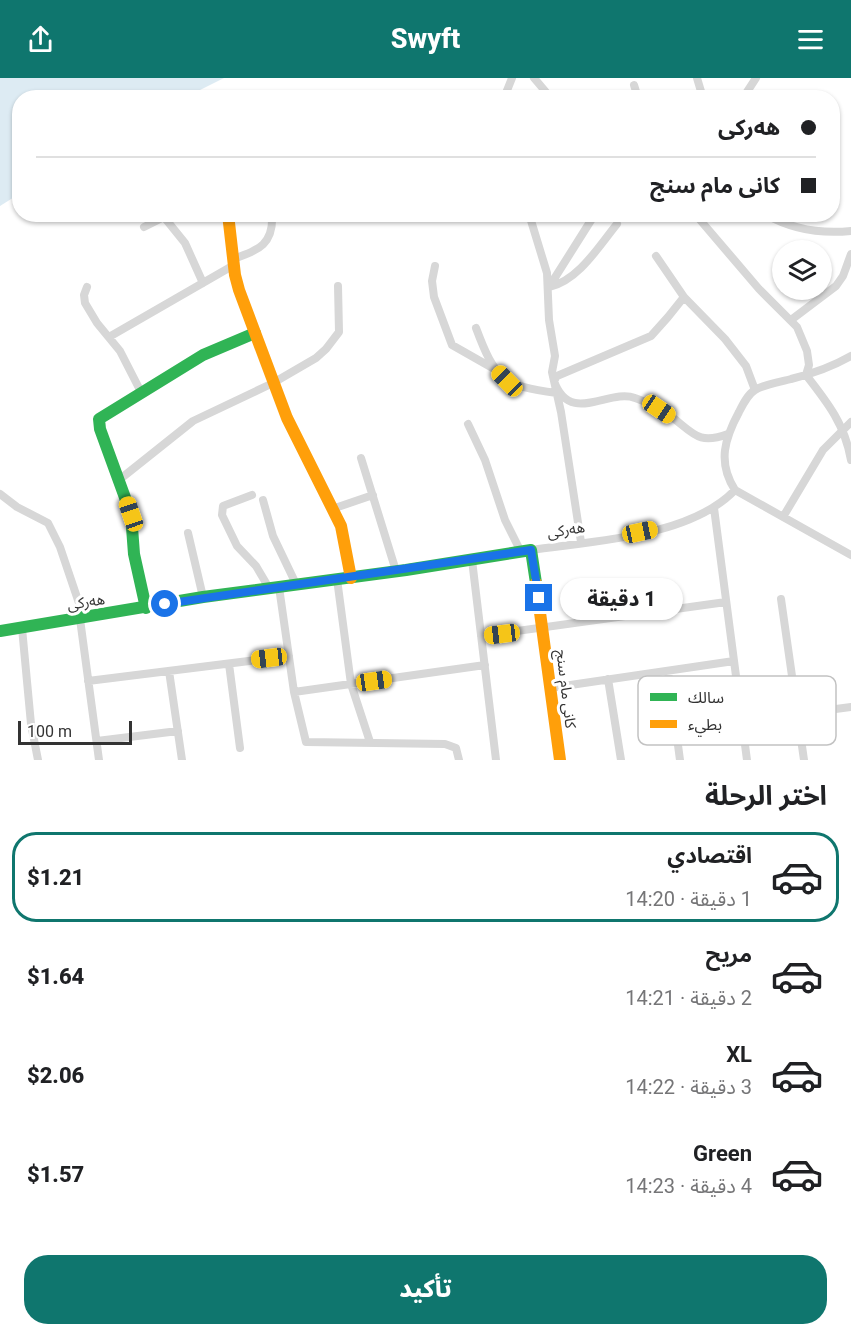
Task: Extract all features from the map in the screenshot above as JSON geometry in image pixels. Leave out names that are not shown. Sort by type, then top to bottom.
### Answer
[{"type":"street","points":[[534,78],[544,90]]},
{"type":"street","points":[[634,85],[636,90]]},
{"type":"street","points":[[144,227],[154,222]]},
{"type":"street","points":[[168,222],[185,243],[203,283]]},
{"type":"street","points":[[229,222],[239,290],[287,418],[340,526],[351,578]]},
{"type":"street","points":[[109,337],[203,283],[233,262],[260,249],[272,231],[272,222]]},
{"type":"street","points":[[531,222],[547,273],[549,320],[555,356],[552,372],[571,472],[581,542]]},
{"type":"street","points":[[549,286],[591,222]]},
{"type":"street","points":[[702,222],[759,290],[797,327],[805,341],[809,365],[806,375]]},
{"type":"street","points":[[782,222],[790,226],[830,233],[851,231]]},
{"type":"street","points":[[549,286],[568,278],[592,255],[617,224]]},
{"type":"street","points":[[791,320],[836,286],[843,276],[851,254]]},
{"type":"street","points":[[656,256],[684,297],[725,339],[746,366],[755,390]]},
{"type":"street","points":[[435,266],[432,281],[434,297],[452,345],[496,370]]},
{"type":"street","points":[[119,480],[192,421],[273,383],[316,358],[336,338],[340,325],[338,286]]},
{"type":"street","points":[[87,287],[84,295],[85,303],[97,323],[120,351],[141,392]]},
{"type":"street","points":[[554,381],[557,376],[651,336],[684,297]]},
{"type":"street","points":[[476,328],[485,354],[507,381],[520,387],[557,393]]},
{"type":"street","points":[[146,608],[134,554],[132,521],[100,429],[99,418],[203,355],[255,333]]},
{"type":"street","points":[[851,356],[837,364],[806,375],[755,390],[743,404],[725,441],[726,470],[735,490],[851,555]]},
{"type":"street","points":[[806,375],[843,428],[851,460]]},
{"type":"street","points":[[554,381],[558,391],[565,398],[573,401],[587,404],[629,396],[659,409],[696,437],[717,438],[728,434]]},
{"type":"street","points":[[783,517],[823,450],[851,422]]},
{"type":"street","points":[[468,424],[485,460],[502,513],[526,551]]},
{"type":"street","points":[[361,458],[396,571]]},
{"type":"street","name":"هەرکی","points":[[0,631],[203,597],[472,560],[663,528],[694,518],[714,508],[735,490]]},
{"type":"street","points":[[0,494],[17,507],[48,523],[60,547],[82,618],[99,760]]},
{"type":"street","points":[[252,495],[223,506],[222,515],[237,546],[274,587],[306,742],[445,744],[456,748],[459,760]]},
{"type":"street","points":[[332,509],[373,495]]},
{"type":"street","points":[[262,500],[273,536],[296,584]]},
{"type":"street","points":[[714,508],[736,676]]},
{"type":"street","points":[[188,533],[203,597]]},
{"type":"street","name":"کانی مام سنج","points":[[526,551],[543,628],[560,760]]},
{"type":"street","points":[[472,560],[496,760]]},
{"type":"street","points":[[337,579],[351,684],[370,742]]},
{"type":"street","points":[[781,599],[792,676]]},
{"type":"street","points":[[481,636],[726,602]]},
{"type":"street","points":[[22,628],[31,724],[38,760]]},
{"type":"street","points":[[88,681],[289,656]]},
{"type":"street","points":[[550,688],[734,661]]},
{"type":"street","points":[[229,663],[240,748]]},
{"type":"street","points":[[294,692],[484,665]]},
{"type":"street","points":[[170,671],[182,760]]},
{"type":"street","points":[[668,671],[669,676]]},
{"type":"street","points":[[608,679],[621,760]]},
{"type":"street","points":[[836,709],[851,707]]},
{"type":"street","points":[[96,741],[178,731]]},
{"type":"street","points":[[678,745],[680,760]]},
{"type":"street","points":[[745,745],[747,760]]},
{"type":"street","points":[[802,745],[804,760]]},
{"type":"shaded area","points":[[0,78],[224,78],[200,90],[12,90],[12,198],[0,206]]},
{"type":"traffic: fast","points":[[146,608],[134,554],[131,514],[100,429],[99,419],[203,355],[255,333]]},
{"type":"traffic: fast","points":[[0,631],[203,597],[406,570],[531,550],[536,583]]},
{"type":"traffic: slow","points":[[229,222],[239,290],[287,418],[341,526],[351,578]]},
{"type":"traffic: slow","points":[[536,583],[560,760]]},
{"type":"route","points":[[165,604],[531,550],[539,598]]}]
